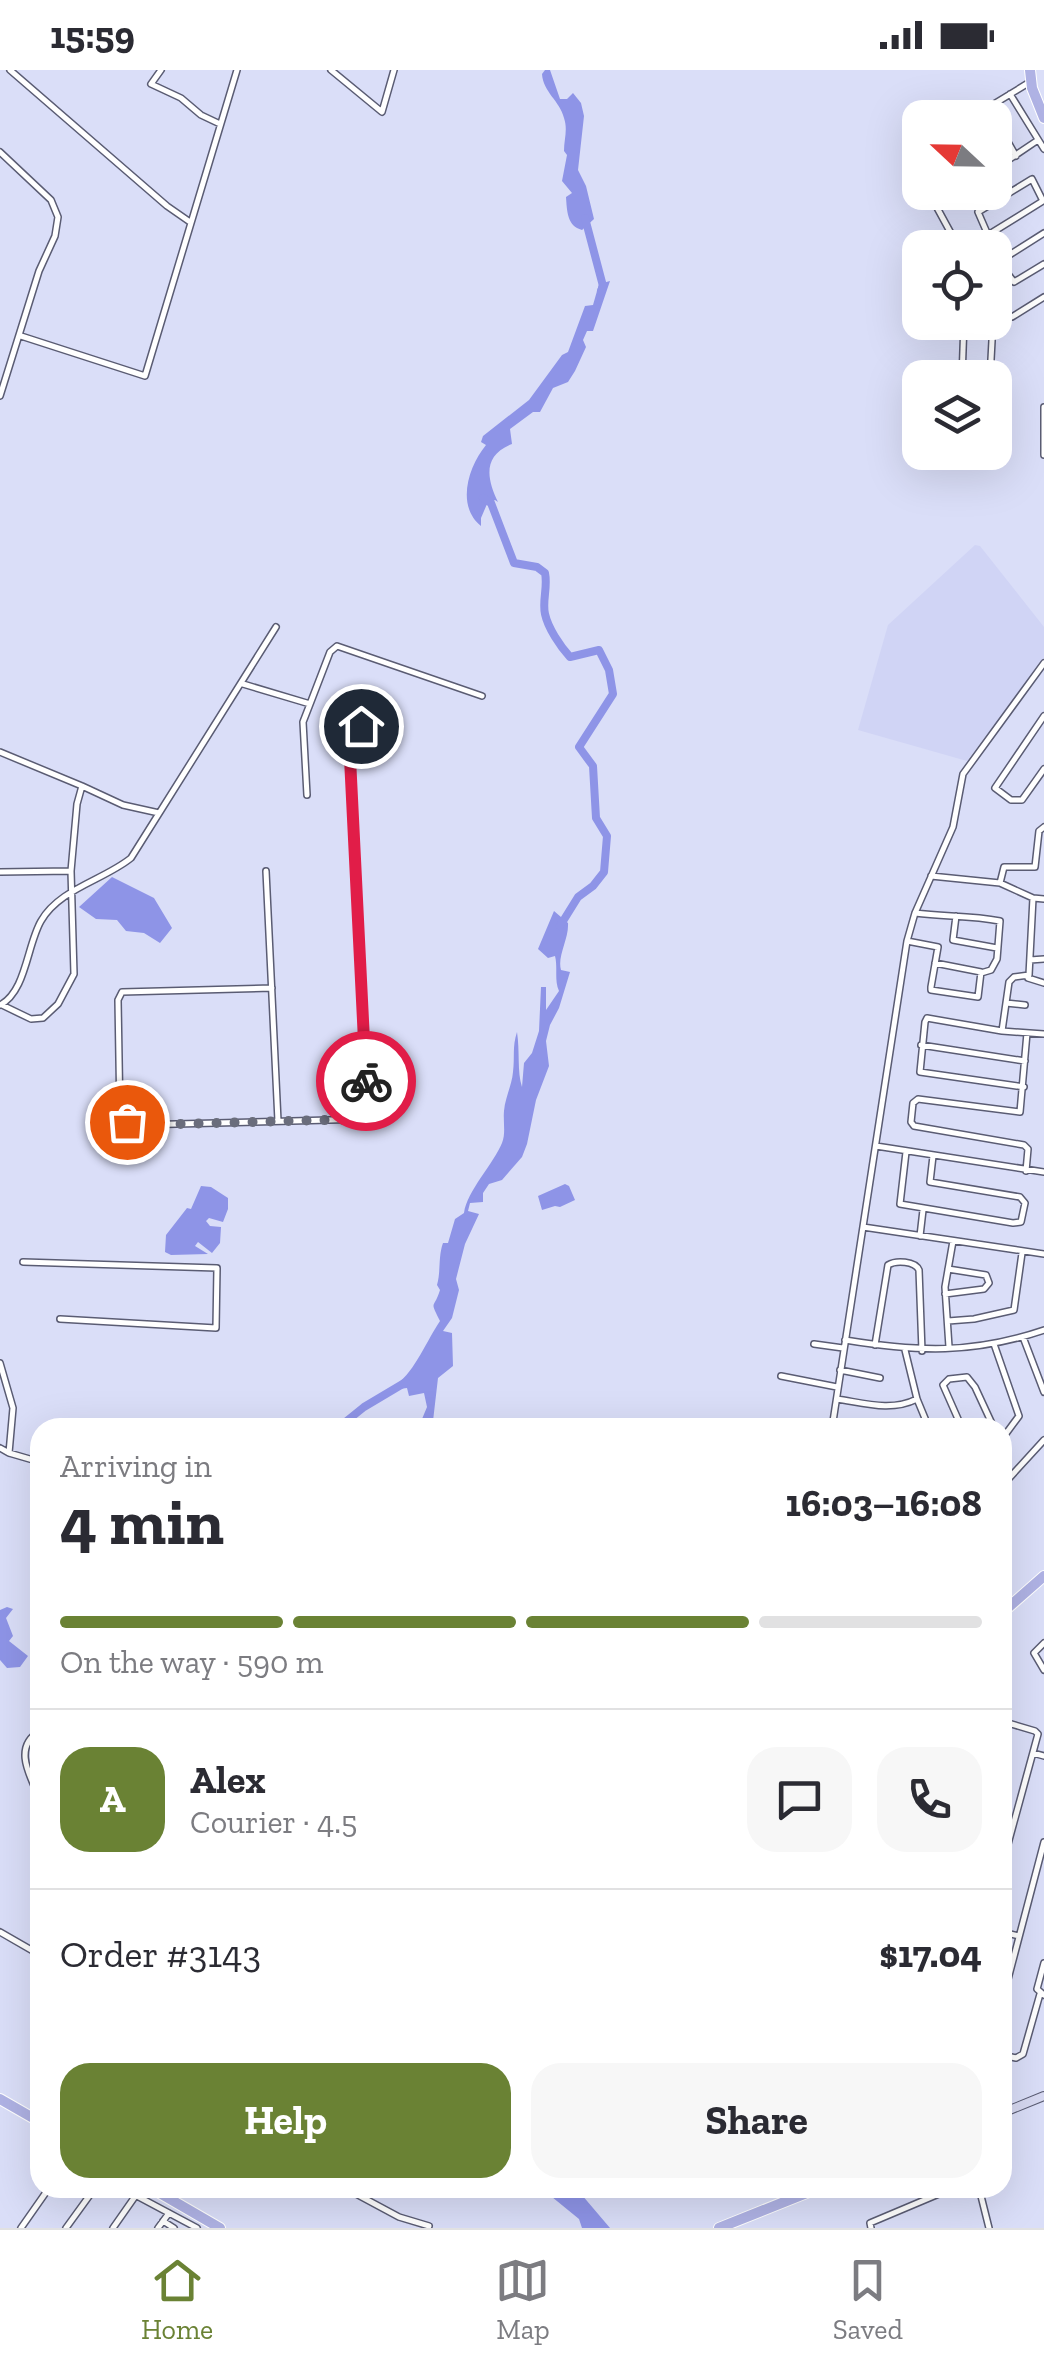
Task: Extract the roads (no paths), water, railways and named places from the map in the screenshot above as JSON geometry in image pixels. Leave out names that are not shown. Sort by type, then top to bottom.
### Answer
[{"type":"main road","points":[[1030,76],[1044,118]]},
{"type":"main road","points":[[1012,1604],[1044,1576]]},
{"type":"main road","points":[[1012,2109],[1044,2096]]},
{"type":"main road","points":[[0,2099],[30,2116]]},
{"type":"main road","points":[[162,2198],[172,2207],[220,2228]]},
{"type":"main road","points":[[720,2228],[794,2198]]},
{"type":"street","points":[[10,70],[190,222]]},
{"type":"street","points":[[161,70],[151,84],[220,124]]},
{"type":"street","points":[[21,336],[146,376],[236,70]]},
{"type":"street","points":[[331,70],[382,112],[394,70]]},
{"type":"street","points":[[1000,100],[1030,76]]},
{"type":"street","points":[[1010,94],[1044,149]]},
{"type":"street","points":[[1012,158],[1038,140]]},
{"type":"street","points":[[1012,149],[1016,156]]},
{"type":"street","points":[[0,152],[51,200],[58,216],[55,236],[39,270],[0,396]]},
{"type":"street","points":[[1032,179],[1043,201],[988,235],[978,212],[1032,179]]},
{"type":"street","points":[[1012,253],[1044,233]]},
{"type":"street","points":[[1012,280],[1044,264]]},
{"type":"street","points":[[1012,317],[1044,297]]},
{"type":"street","points":[[1044,407],[1044,455]]},
{"type":"street","points":[[82,786],[71,871],[72,892],[76,963],[70,986],[58,1004],[37,1020],[1,1005],[14,991],[41,920],[72,892],[131,858],[276,627]]},
{"type":"street","points":[[307,795],[303,722],[330,652],[338,646],[482,696]]},
{"type":"street","points":[[833,1418],[907,941],[955,821],[964,774],[1044,664]]},
{"type":"street","points":[[242,684],[310,704]]},
{"type":"street","points":[[1044,716],[995,787],[1012,800],[1022,800],[1044,769]]},
{"type":"street","points":[[272,988],[122,992],[118,1000],[120,1118],[138,1125],[367,1119],[349,738],[352,730],[361,726]]},
{"type":"street","points":[[0,752],[123,805],[160,813]]},
{"type":"street","points":[[1000,883],[1004,867],[1036,866],[1039,831],[1044,827]]},
{"type":"street","points":[[0,872],[71,871]]},
{"type":"street","points":[[266,871],[278,1121]]},
{"type":"street","points":[[931,876],[1000,883],[1044,899]]},
{"type":"street","points":[[1027,978],[1033,898]]},
{"type":"street","points":[[915,913],[960,914],[1000,921],[994,966],[982,973],[935,963]]},
{"type":"street","points":[[956,916],[953,940],[998,948]]},
{"type":"street","points":[[907,941],[936,945],[932,990],[976,998],[982,973]]},
{"type":"street","points":[[1030,960],[1044,959]]},
{"type":"street","points":[[1002,1031],[1011,979],[1044,983]]},
{"type":"street","points":[[1006,1002],[1026,1006]]},
{"type":"street","points":[[1024,1087],[920,1072],[927,1018],[1044,1034]]},
{"type":"street","points":[[1026,1170],[1028,1150],[1024,1144],[914,1126],[911,1122],[913,1103],[918,1100],[1017,1114],[1022,1109],[1027,1033]]},
{"type":"street","points":[[921,1046],[1025,1061]]},
{"type":"street","points":[[876,1146],[1044,1172]]},
{"type":"street","points":[[906,1152],[898,1203],[1013,1224],[1023,1218],[1024,1203],[1020,1197],[933,1184],[928,1176],[932,1156]]},
{"type":"street","points":[[920,1236],[923,1209]]},
{"type":"street","points":[[863,1227],[1044,1254]]},
{"type":"street","points":[[949,1348],[945,1294],[953,1242]]},
{"type":"street","points":[[948,1321],[1014,1310],[1022,1253]]},
{"type":"street","points":[[23,1262],[217,1268],[216,1328],[60,1319]]},
{"type":"street","points":[[875,1345],[888,1265],[893,1262],[919,1268],[922,1350]]},
{"type":"street","points":[[945,1294],[984,1289],[989,1283],[986,1274],[948,1269]]},
{"type":"street","points":[[845,1340],[922,1350],[994,1344],[1044,1330]]},
{"type":"street","points":[[1023,1337],[1044,1392]]},
{"type":"street","points":[[814,1344],[843,1348]]},
{"type":"street","points":[[994,1344],[1018,1414],[1012,1427]]},
{"type":"street","points":[[905,1350],[925,1418]]},
{"type":"street","points":[[0,1363],[13,1408],[10,1452]]},
{"type":"street","points":[[840,1370],[880,1378]]},
{"type":"street","points":[[781,1376],[837,1386]]},
{"type":"street","points":[[958,1418],[943,1385],[949,1379],[967,1377],[976,1387],[990,1418]]},
{"type":"street","points":[[836,1399],[890,1407],[917,1400]]},
{"type":"street","points":[[1012,1475],[1044,1440]]},
{"type":"street","points":[[0,1448],[30,1459]]},
{"type":"street","points":[[1044,1643],[1034,1653],[1044,1670]]},
{"type":"street","points":[[1012,1725],[1038,1734],[1012,1830]]},
{"type":"street","points":[[30,1740],[24,1754],[30,1771]]},
{"type":"street","points":[[1033,1753],[1044,1756]]},
{"type":"street","points":[[1012,1963],[1044,1842]]},
{"type":"street","points":[[0,1932],[30,1949]]},
{"type":"street","points":[[1012,1934],[1019,1936]]},
{"type":"street","points":[[1012,2057],[1024,2054],[1042,1995],[1037,1988],[1044,1963]]},
{"type":"street","points":[[20,2228],[42,2198]]},
{"type":"street","points":[[66,2228],[88,2198]]},
{"type":"street","points":[[113,2228],[135,2198]]},
{"type":"street","points":[[146,2198],[172,2207],[197,2228]]},
{"type":"street","points":[[174,2228],[161,2225],[177,2198]]},
{"type":"street","points":[[364,2198],[399,2217],[429,2226]]},
{"type":"street","points":[[871,2228],[870,2223],[930,2198]]},
{"type":"street","points":[[982,2198],[989,2228]]},
{"type":"water","points":[[545,70],[550,70],[560,99],[573,93],[581,103],[584,116],[578,170],[594,219],[582,230],[573,225],[568,213],[566,197],[572,193],[562,181],[567,155],[565,122],[543,80]]},
{"type":"water","points":[[610,281],[593,331],[587,331],[583,340],[586,347],[568,382],[553,388],[540,412],[533,412],[510,429],[512,444],[491,462],[491,485],[498,502],[487,504],[481,526],[469,508],[467,486],[486,445],[481,442],[483,436],[529,400],[568,352],[585,306],[593,305],[599,284]]},
{"type":"water","points":[[112,877],[154,898],[172,928],[160,943],[144,933],[126,931],[117,920],[96,919],[79,907]]},
{"type":"water","points":[[554,911],[568,923],[560,965],[561,970],[570,972],[546,1041],[549,1066],[522,1157],[502,1180],[489,1184],[483,1202],[470,1203],[468,1211],[479,1214],[465,1244],[452,1318],[443,1331],[452,1333],[453,1366],[438,1378],[433,1418],[422,1418],[427,1407],[424,1393],[409,1396],[407,1388],[399,1389],[397,1384],[415,1363],[440,1321],[434,1305],[440,1290],[437,1285],[443,1243],[448,1243],[455,1219],[464,1213],[502,1143],[517,1032],[522,1087],[524,1063],[539,1031],[541,987],[546,987],[546,1010],[559,991],[555,956],[548,958],[538,949]]},
{"type":"water","points":[[565,1184],[575,1200],[542,1210],[538,1196]]},
{"type":"water","points":[[201,1186],[211,1187],[228,1198],[223,1222],[209,1218],[206,1221],[210,1226],[221,1227],[220,1243],[212,1253],[198,1242],[195,1246],[208,1254],[171,1255],[165,1252],[166,1235],[187,1208],[191,1209]]},
{"type":"water","points":[[13,1609],[6,1618],[13,1636],[9,1641],[28,1656],[20,1667],[7,1668],[0,1660],[0,1610]]},
{"type":"water","points":[[553,2198],[584,2198],[610,2228],[582,2228],[579,2219]]},
{"type":"waterway","points":[[585,218],[603,286],[601,291]]},
{"type":"waterway","points":[[483,498],[491,503],[514,563],[537,567],[545,573],[545,614],[562,648],[570,657],[599,650],[609,670],[613,694],[579,747],[593,766],[596,818],[607,836],[604,872],[578,897],[560,926]]},
{"type":"waterway","points":[[350,1418],[406,1382]]}]
